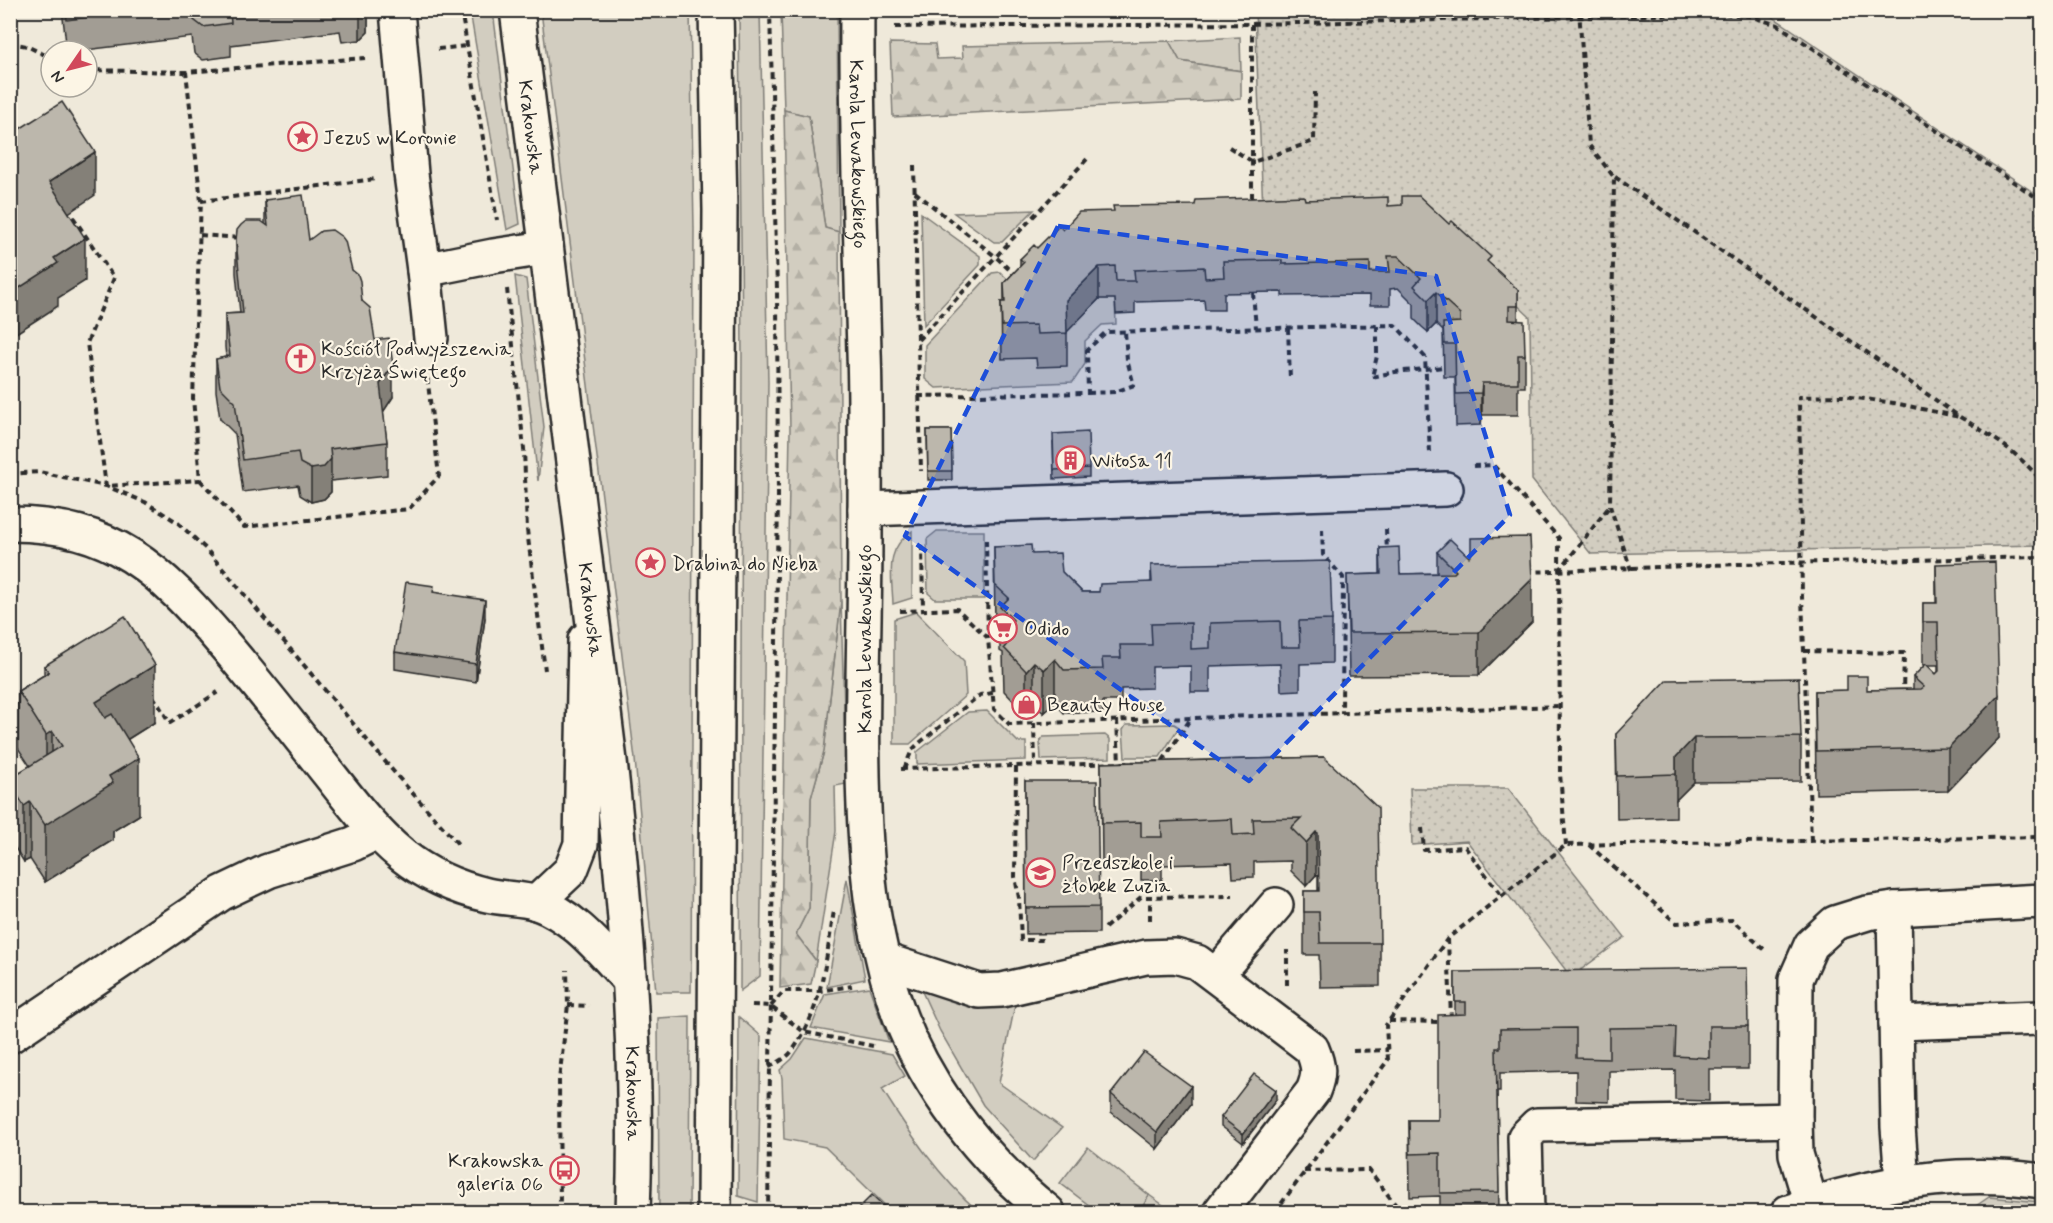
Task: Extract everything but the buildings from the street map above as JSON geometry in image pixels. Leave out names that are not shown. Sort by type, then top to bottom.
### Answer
[{"type":"main road","points":[[397,10],[411,174],[431,339]]},
{"type":"main road","name":"Krakowska","points":[[517,10],[619,851],[630,981],[634,1064],[633,1212]]},
{"type":"main road","points":[[714,1212],[720,222],[716,10]]},
{"type":"main road","name":"Karola Lewakowskiego","points":[[857,19],[864,356],[863,806],[870,892],[886,968],[899,1011],[918,1055],[961,1125],[1010,1179],[1048,1212]]},
{"type":"main road","points":[[424,270],[546,248]]},
{"type":"main road","points":[[865,509],[1385,491],[1454,478]]},
{"type":"main road","points":[[10,524],[28,524],[78,532],[102,540],[138,559],[190,604],[249,673],[347,797],[389,844],[416,865],[449,883],[487,896],[536,903],[578,926],[630,981]]},
{"type":"main road","points":[[536,903],[571,870],[581,844],[586,569]]},
{"type":"main road","points":[[10,1036],[222,893],[268,871],[353,844],[377,831]]},
{"type":"main road","points":[[2043,901],[1894,909],[1868,913],[1835,923],[1811,945],[1796,979],[1796,1154],[1800,1208],[1902,1182],[2008,1176],[2043,1180]]},
{"type":"main road","points":[[1216,975],[1276,905]]},
{"type":"main road","points":[[1894,909],[1898,1127],[1902,1182]]},
{"type":"main road","points":[[886,968],[980,991],[1002,990],[1146,957],[1175,956],[1197,962],[1216,975],[1312,1049],[1319,1065],[1313,1091],[1220,1212]]},
{"type":"main road","points":[[1896,1023],[2043,1018]]},
{"type":"main road","points":[[1527,1212],[1525,1137],[1537,1125],[1796,1120]]},
{"type":"path","points":[[461,10],[502,255],[524,449],[527,530],[546,678]]},
{"type":"path","points":[[768,1212],[778,484],[777,290],[770,10]]},
{"type":"path","points":[[1477,20],[1483,10]]},
{"type":"path","points":[[1579,10],[1589,145],[1614,177],[1998,441],[2026,461],[2043,482]]},
{"type":"path","points":[[857,19],[1252,24],[1720,14],[1749,16],[1778,25],[2043,201]]},
{"type":"path","points":[[1252,24],[1252,210]]},
{"type":"path","points":[[10,43],[27,46],[39,52]]},
{"type":"path","points":[[99,70],[186,72],[401,55],[467,46]]},
{"type":"path","points":[[186,72],[201,201],[193,398],[200,480],[244,527],[409,509],[439,476],[427,374],[431,339]]},
{"type":"path","points":[[1253,162],[1314,141],[1315,92]]},
{"type":"path","points":[[1229,147],[1253,162]]},
{"type":"path","points":[[917,340],[1088,158]]},
{"type":"path","points":[[914,165],[923,610]]},
{"type":"path","points":[[201,201],[411,174]]},
{"type":"path","points":[[1614,177],[1610,506],[1631,570]]},
{"type":"path","points":[[915,192],[996,257],[1019,279]]},
{"type":"path","points":[[73,217],[114,278],[87,343],[106,486]]},
{"type":"path","points":[[200,235],[245,238]]},
{"type":"path","points":[[1253,293],[1256,328]]},
{"type":"path","points":[[1377,326],[1377,356],[1372,377],[1444,367]]},
{"type":"path","points":[[1088,393],[1087,350],[1106,332],[1395,326],[1425,357],[1429,443]]},
{"type":"path","points":[[1288,328],[1290,379]]},
{"type":"path","points":[[918,396],[1115,392],[1134,385],[1127,360],[1125,331]]},
{"type":"path","points":[[1811,840],[1804,651],[1799,397],[1843,396],[1894,403],[1960,417]]},
{"type":"path","points":[[1454,478],[1493,465],[1559,538],[1560,774],[1566,845]]},
{"type":"path","points":[[10,474],[39,472],[106,486],[145,502],[169,517],[206,549],[399,778],[466,852]]},
{"type":"path","points":[[106,486],[200,480]]},
{"type":"path","points":[[1385,491],[1387,555]]},
{"type":"path","points":[[1321,494],[1323,555],[1343,577],[1341,713]]},
{"type":"path","points":[[985,504],[988,638],[994,709],[1009,724],[1561,706]]},
{"type":"path","points":[[1559,572],[1610,506]]},
{"type":"path","points":[[1525,572],[1631,570],[1739,564],[2043,557]]},
{"type":"path","points":[[1343,577],[1354,577]]},
{"type":"path","points":[[865,612],[957,609],[988,638]]},
{"type":"path","points":[[1804,651],[1904,653],[1903,701]]},
{"type":"path","points":[[152,694],[170,723],[249,673]]},
{"type":"path","points":[[904,770],[912,750],[918,744],[980,695],[993,693]]},
{"type":"path","points":[[1806,703],[1817,702]]},
{"type":"path","points":[[897,770],[1162,762],[1191,718]]},
{"type":"path","points":[[10,731],[30,719]]},
{"type":"path","points":[[1117,720],[1119,763]]},
{"type":"path","points":[[1034,723],[1035,765]]},
{"type":"path","points":[[1016,766],[1016,878],[1021,940],[1053,940]]},
{"type":"path","points":[[1422,828],[1424,850],[1465,847],[1502,896]]},
{"type":"path","points":[[1275,1212],[1388,1060],[1386,1025],[1448,938],[1566,845],[2043,837]]},
{"type":"path","points":[[1588,844],[1676,923],[1732,920],[1796,979]]},
{"type":"path","points":[[1106,933],[1106,926],[1141,897],[1242,896]]},
{"type":"path","points":[[1150,897],[1150,927]]},
{"type":"path","points":[[769,1068],[791,1053],[804,1032],[819,991],[835,903]]},
{"type":"path","points":[[560,1212],[559,1080],[568,1005],[565,919]]},
{"type":"path","points":[[1389,1021],[1451,1022],[1448,938]]},
{"type":"path","points":[[770,1006],[784,991],[819,991],[870,983],[886,968]]},
{"type":"path","points":[[568,1005],[589,1006]]},
{"type":"path","points":[[770,1006],[804,1032],[918,1055]]},
{"type":"path","points":[[1304,1171],[1369,1170],[1401,1212]]},
{"type":"highlighted area","points":[[1058,226],[1436,276],[1510,515],[1249,781],[905,536]]},
{"type":"green space","points":[[890,10],[1077,10],[1077,11],[890,14]]},
{"type":"green space","points":[[470,11],[493,11],[520,224],[507,230]]},
{"type":"green space","points":[[541,11],[690,11],[694,229],[691,992],[656,992],[635,759]]},
{"type":"green space","points":[[739,11],[760,11],[768,382],[760,976],[740,991],[742,354]]},
{"type":"green space","points":[[781,11],[837,11],[839,232],[825,228],[809,116],[784,110]]},
{"type":"green space","points":[[1255,11],[1764,11],[2042,198],[2042,545],[1591,554],[1532,480],[1530,317],[1419,211],[1263,211]]},
{"type":"green space","points":[[1240,37],[1241,71],[1180,61],[1169,41]]},
{"type":"green space","points":[[1169,41],[1180,61],[1241,71],[1241,99],[893,117],[890,43],[935,44],[937,59],[963,58],[962,46]]},
{"type":"green space","points":[[784,110],[809,116],[825,228],[839,232],[841,601],[824,751],[811,798],[809,908],[796,934],[816,961],[811,984],[780,988],[790,430]]},
{"type":"green space","points":[[1034,210],[1002,242],[994,242],[954,213]]},
{"type":"green space","points":[[921,213],[980,256],[980,265],[924,325]]},
{"type":"green space","points":[[1000,272],[1024,295],[1002,358],[1036,358],[1066,333],[1099,299],[1115,299],[1116,324],[1102,325],[1085,341],[1085,364],[1073,382],[936,388],[925,379],[925,345],[992,273]]},
{"type":"green space","points":[[515,276],[526,279],[544,427],[538,481]]},
{"type":"green space","points":[[912,531],[912,598],[893,604],[891,573],[893,555],[903,538]]},
{"type":"green space","points":[[937,531],[984,531],[984,599],[935,599],[928,593],[927,539]]},
{"type":"green space","points":[[841,601],[846,784],[835,786],[836,831],[816,961],[796,934],[809,908],[811,798],[824,751]]},
{"type":"green space","points":[[916,612],[964,661],[966,695],[910,744],[894,744],[894,619]]},
{"type":"green space","points":[[987,711],[1018,742],[1026,742],[1026,760],[917,764],[917,752],[968,712]]},
{"type":"green space","points":[[1174,724],[1179,727],[1160,757],[1125,757],[1123,730],[1126,725]]},
{"type":"green space","points":[[1105,735],[1110,739],[1110,758],[1041,760],[1040,742],[1043,737]]},
{"type":"green space","points":[[1410,788],[1508,788],[1625,937],[1571,977],[1467,841],[1412,845]]},
{"type":"green space","points":[[847,879],[865,979],[827,987]]},
{"type":"green space","points":[[919,985],[1016,1000],[999,1083],[1062,1128],[1033,1161],[983,1105],[940,1031]]},
{"type":"green space","points":[[869,987],[889,1042],[811,1028],[825,994]]},
{"type":"green space","points":[[690,1016],[689,1212],[659,1212],[658,1018]]},
{"type":"green space","points":[[739,1017],[761,1036],[758,1202],[738,1196]]},
{"type":"green space","points":[[806,1038],[892,1054],[905,1076],[882,1089],[926,1154],[964,1199],[979,1212],[892,1212],[825,1147],[784,1139],[780,1070],[792,1059]]},
{"type":"green space","points":[[1088,1147],[1149,1195],[1140,1212],[1098,1212],[1060,1183]]},
{"type":"green space","points":[[1149,1195],[1173,1212],[1140,1212]]},
{"type":"green space","points":[[1989,1197],[2042,1202],[2042,1212],[1971,1212]]},
{"type":"place","name":"Jezus w Koronie","points":[[302,137]]},
{"type":"place","name":"Kościół Podwyższenia Krzyża Świętego","points":[[300,359]]},
{"type":"place","name":"Witosa 11","points":[[1071,460]]},
{"type":"place","name":"Drabina do Nieba","points":[[651,563]]},
{"type":"place","name":"Odido","points":[[1003,628]]},
{"type":"place","name":"Beauty House","points":[[1026,704]]},
{"type":"place","name":"Przedszkole i żłobek Zuzia","points":[[1041,873]]},
{"type":"place","name":"Krakowska galeria 06","points":[[564,1171]]}]
